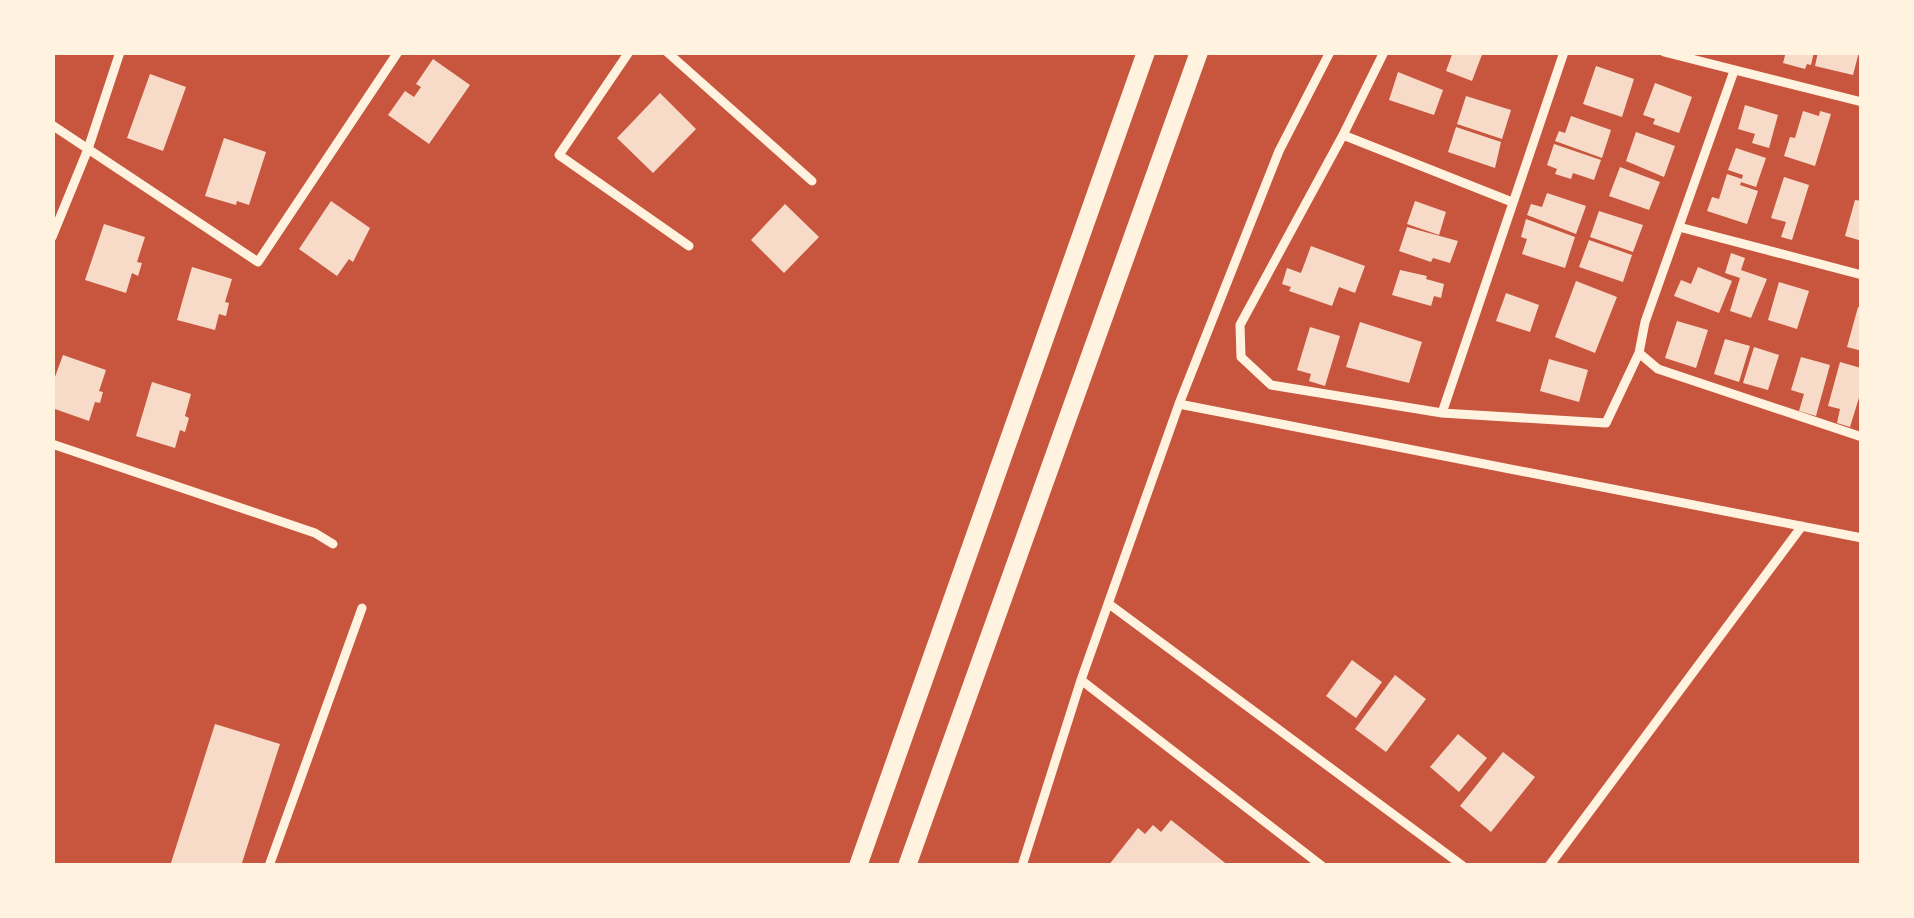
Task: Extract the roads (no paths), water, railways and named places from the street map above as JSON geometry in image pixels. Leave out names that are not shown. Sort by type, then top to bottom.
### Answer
[{"type":"highway","points":[[858,866],[1146,52]]},
{"type":"highway","points":[[907,866],[1199,52]]},
{"type":"street","points":[[52,237],[88,148],[120,52]]},
{"type":"street","points":[[52,125],[258,262],[398,52]]},
{"type":"street","points":[[629,52],[559,155],[688,246]]},
{"type":"street","points":[[667,52],[812,181]]},
{"type":"street","points":[[1022,866],[1080,680],[1179,404],[1278,151],[1330,52]]},
{"type":"street","points":[[1384,52],[1240,325],[1241,357],[1271,385],[1442,413],[1606,423],[1640,353],[1640,338],[1734,71]]},
{"type":"street","points":[[1442,413],[1564,52]]},
{"type":"street","points":[[1664,52],[1862,102]]},
{"type":"street","points":[[1343,135],[1512,202]]},
{"type":"street","points":[[1679,226],[1862,275]]},
{"type":"street","points":[[1640,353],[1658,370],[1862,437]]},
{"type":"street","points":[[1179,404],[1862,538]]},
{"type":"street","points":[[52,444],[315,533],[333,544]]},
{"type":"street","points":[[1549,866],[1802,526]]},
{"type":"street","points":[[1109,604],[1463,866]]},
{"type":"street","points":[[269,866],[362,608]]},
{"type":"street","points":[[1080,680],[1322,866]]}]
